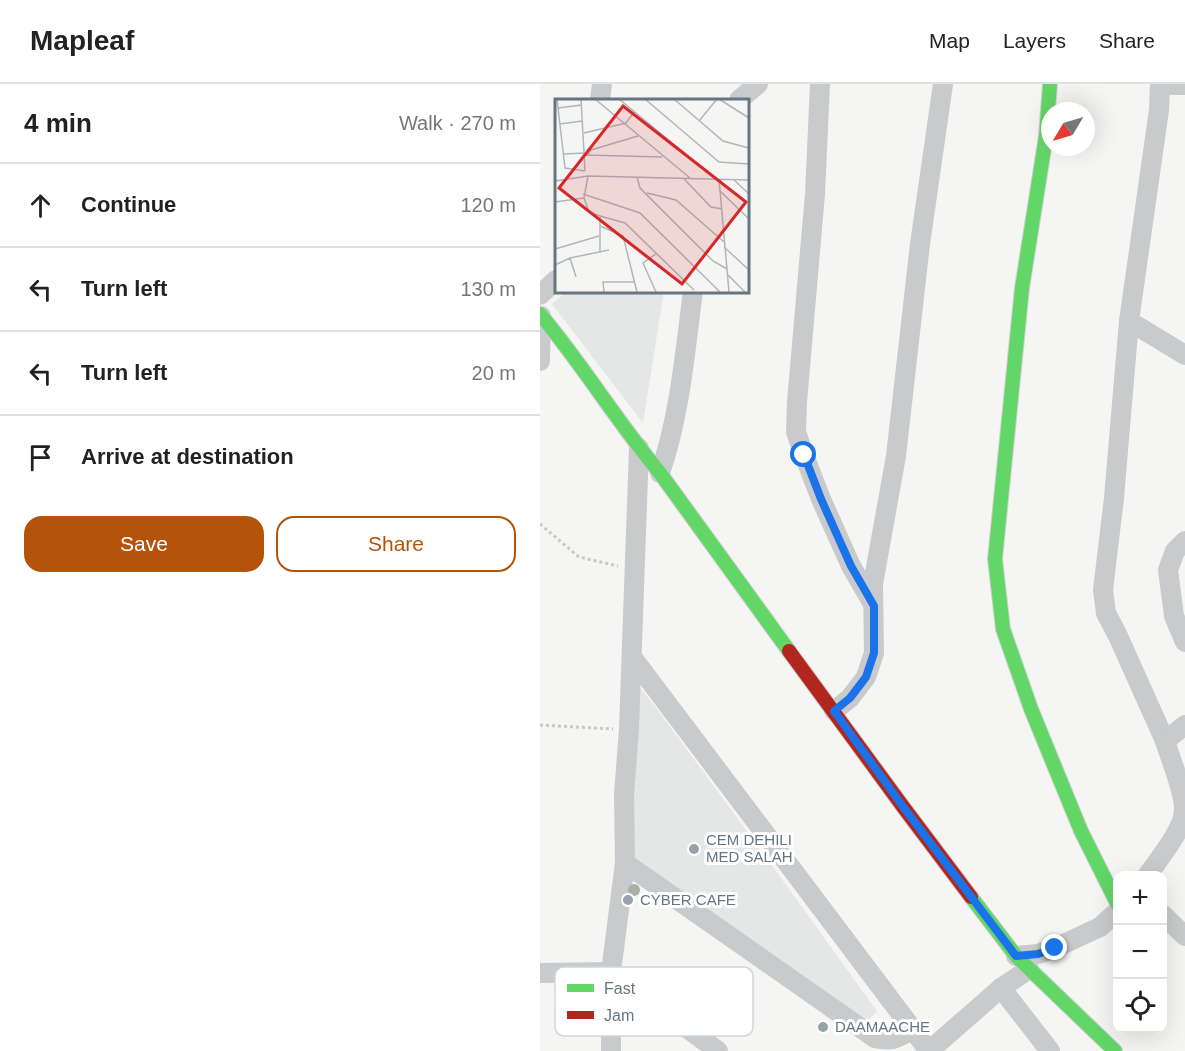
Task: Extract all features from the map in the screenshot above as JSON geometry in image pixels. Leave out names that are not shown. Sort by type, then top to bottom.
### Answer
[{"type":"street","points":[[600,99],[602,84]]},
{"type":"street","points":[[741,99],[758,84]]},
{"type":"street","points":[[820,84],[815,194],[796,432],[821,499],[851,566],[874,606]]},
{"type":"street","points":[[834,711],[850,698],[866,677],[874,653],[873,584],[897,456],[920,244],[943,84]]},
{"type":"street","points":[[1050,84],[1046,136],[1022,288],[995,559],[1003,629],[1030,709],[1081,831],[1113,895]]},
{"type":"street","points":[[1150,871],[1172,840],[1182,819],[1184,810],[1182,796],[1165,741],[1106,613],[1103,590],[1114,498],[1129,321],[1159,110],[1160,85],[1185,85]]},
{"type":"street","points":[[540,295],[555,281]]},
{"type":"street","points":[[660,473],[669,446],[675,415],[693,292]]},
{"type":"street","points":[[540,362],[541,315]]},
{"type":"street","points":[[541,315],[660,473],[904,808],[1022,962],[1115,1051]]},
{"type":"street","points":[[1129,321],[1185,355]]},
{"type":"street","points":[[612,967],[625,863],[624,794],[629,729],[639,448]]},
{"type":"street","points":[[1185,541],[1174,551],[1168,570],[1174,616],[1185,642]]},
{"type":"street","points":[[632,657],[929,1051],[1001,988],[1022,962],[1100,927],[1113,915]]},
{"type":"street","points":[[1165,741],[1185,725]]},
{"type":"street","points":[[625,863],[875,1038],[896,1039],[912,1030]]},
{"type":"street","points":[[1167,919],[1185,936]]},
{"type":"street","points":[[540,973],[555,973]]},
{"type":"street","points":[[1001,988],[1050,1051]]},
{"type":"street","points":[[698,1036],[718,1051]]},
{"type":"path","points":[[540,524],[579,557],[635,570]]},
{"type":"path","points":[[540,725],[629,729]]},
{"type":"shaded area","points":[[566,292],[663,292],[643,423],[552,304]]},
{"type":"shaded area","name":"CEM DEHILI MED SALAH","points":[[633,679],[877,1011],[864,1025],[637,859],[627,857]]},
{"type":"traffic: fast","points":[[1050,84],[1046,136],[1022,288],[995,559],[1003,629],[1031,709],[1081,831],[1113,895]]},
{"type":"traffic: fast","points":[[540,314],[660,473],[789,651]]},
{"type":"traffic: fast","points":[[971,897],[1016,956],[1115,1051]]},
{"type":"traffic: jam","points":[[789,651],[971,897]]},
{"type":"place","name":"CEM DEHILI MED SALAH","points":[[694,849]]},
{"type":"place","name":"CYBER CAFE","points":[[628,900]]},
{"type":"place","name":"DAAMAACHE","points":[[823,1027]]},
{"type":"route","points":[[804,455],[851,566],[874,606],[874,653],[866,677],[850,698],[834,711],[1016,956],[1038,954],[1055,948]]}]
